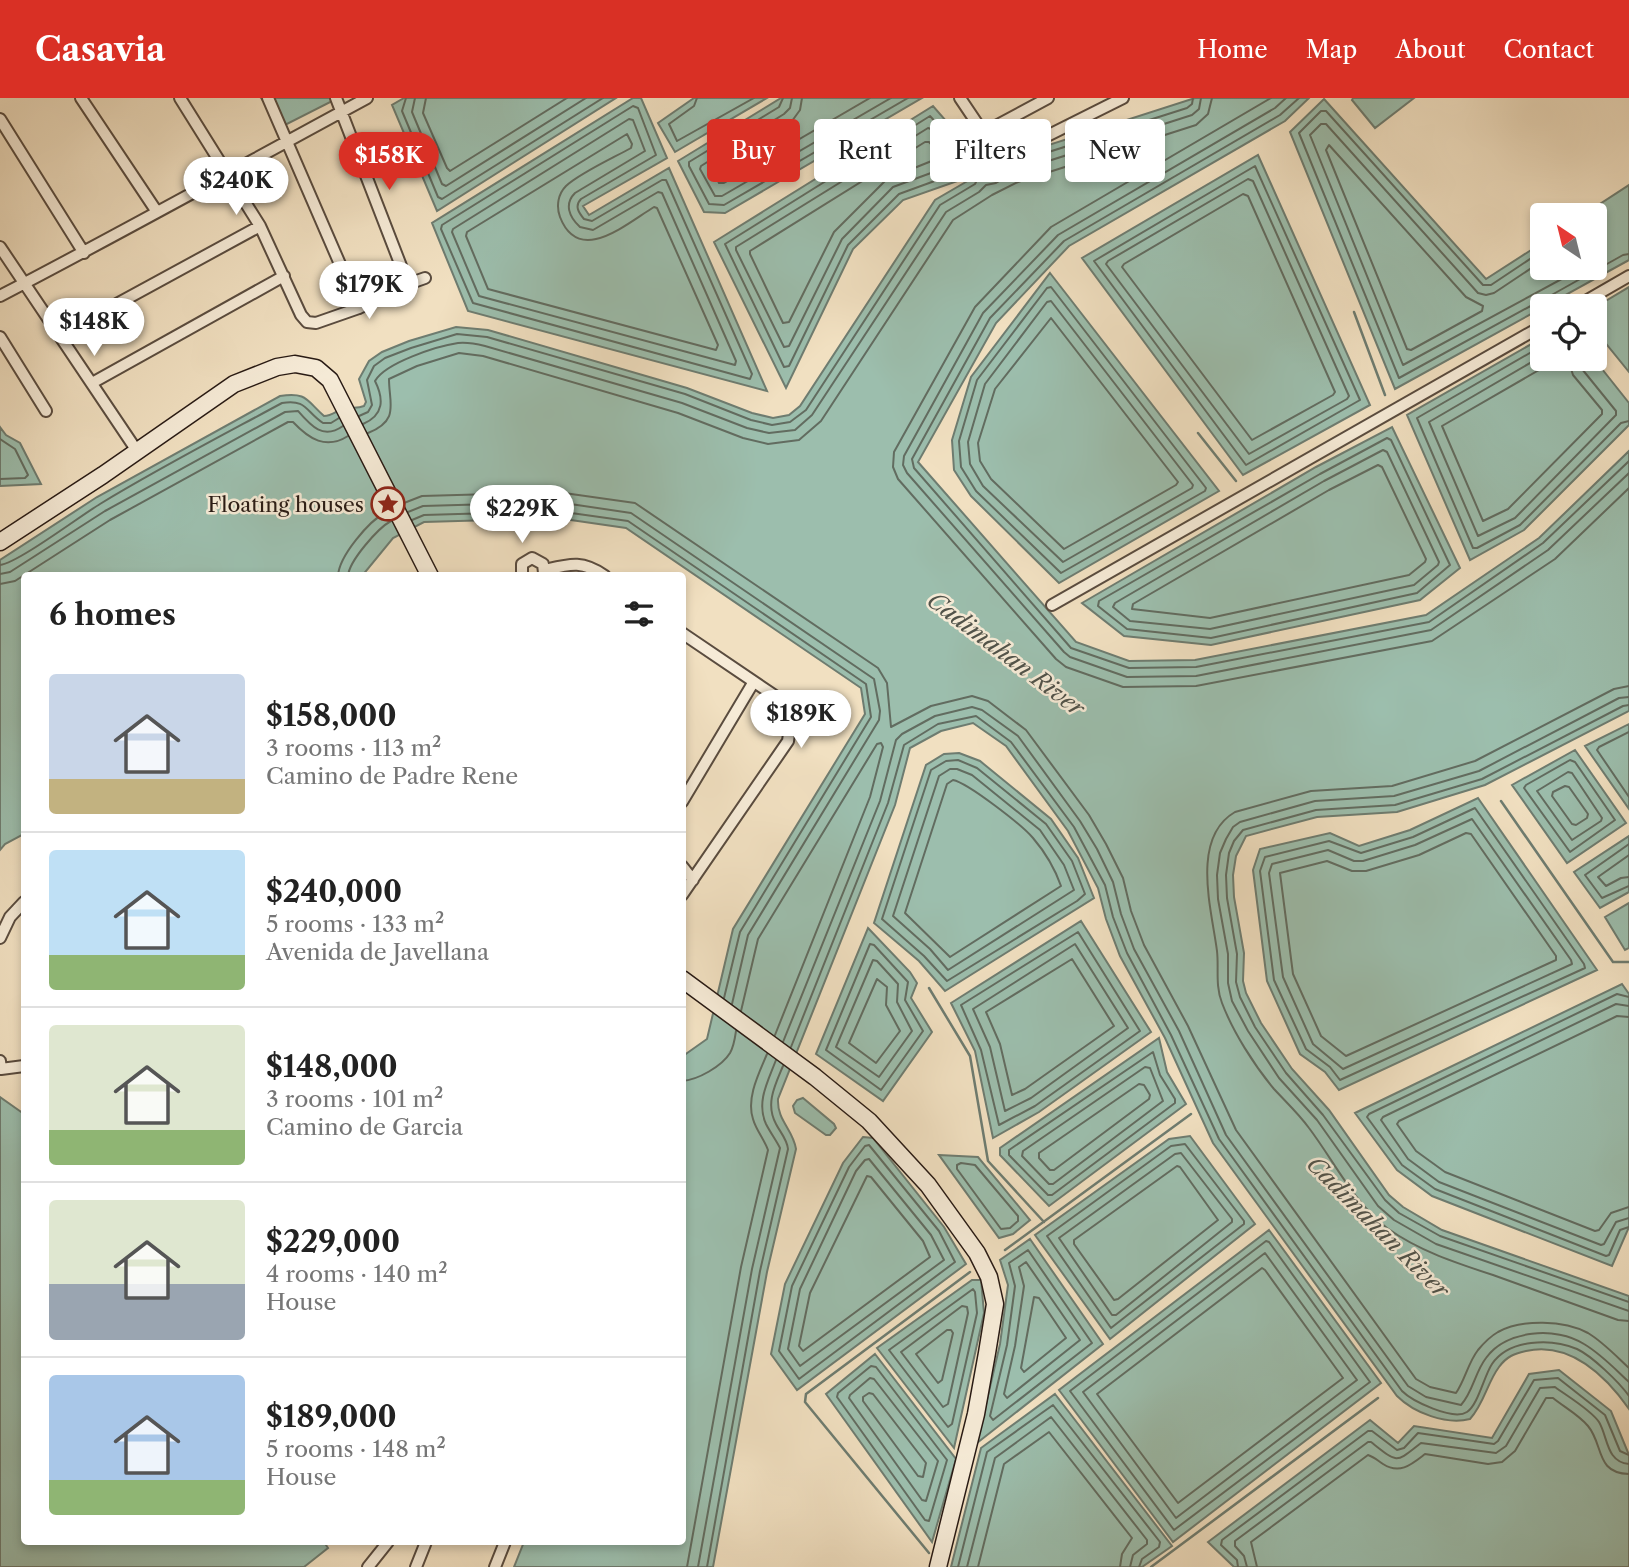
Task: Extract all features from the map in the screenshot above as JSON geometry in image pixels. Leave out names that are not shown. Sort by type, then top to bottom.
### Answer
[{"type":"main road","points":[[0,542],[103,475],[234,384],[276,367],[295,364],[316,368],[330,380],[428,572]]},
{"type":"main road","points":[[686,982],[815,1077],[869,1122],[928,1185],[977,1253],[989,1277],[995,1304],[988,1353],[976,1414],[938,1567]]},
{"type":"street","points":[[81,98],[157,212]]},
{"type":"street","points":[[180,98],[260,226],[301,316],[307,322],[316,323],[359,308],[425,278]]},
{"type":"street","points":[[268,98],[359,308]]},
{"type":"street","points":[[336,98],[408,284]]},
{"type":"street","points":[[0,296],[367,98]]},
{"type":"street","points":[[1009,119],[1048,98]]},
{"type":"street","points":[[1051,134],[1123,98]]},
{"type":"street","points":[[965,100],[975,119]]},
{"type":"street","points":[[0,119],[83,253]]},
{"type":"street","points":[[60,335],[260,226]]},
{"type":"street","points":[[0,247],[137,450]]},
{"type":"street","points":[[92,383],[284,276]]},
{"type":"street","points":[[1598,294],[1629,276]]},
{"type":"street","points":[[1052,606],[1530,333]]},
{"type":"street","points":[[0,337],[46,411]]},
{"type":"street","points":[[522,572],[522,564],[532,558],[542,564],[544,572]]},
{"type":"street","points":[[547,572],[572,563],[599,572]]},
{"type":"street","points":[[686,637],[778,698],[791,719],[788,741],[686,890]]},
{"type":"street","points":[[686,795],[753,683]]},
{"type":"street","points":[[686,871],[693,880]]},
{"type":"street","points":[[0,938],[10,917],[21,905]]},
{"type":"street","points":[[0,1061],[1,1069],[21,1066]]},
{"type":"street","points":[[368,1567],[386,1545]]},
{"type":"street","points":[[416,1567],[425,1545]]},
{"type":"street","points":[[495,1567],[504,1545]]},
{"type":"water","points":[[261,98],[338,98],[283,126]]},
{"type":"water","points":[[404,98],[616,98],[437,211],[392,105]]},
{"type":"water","points":[[633,98],[641,98],[667,158],[583,206],[589,215],[669,168],[767,391],[468,311],[432,223]]},
{"type":"water","points":[[694,98],[767,98],[731,119],[707,119],[707,133],[675,152],[658,123]]},
{"type":"water","points":[[781,98],[922,98],[886,119],[814,119],[814,161],[800,169],[800,119],[747,119]]},
{"type":"water","name":"Cadimahan River","points":[[1195,98],[1309,98],[1285,121],[1069,246],[996,323],[918,462],[1076,642],[1129,661],[1195,660],[1426,615],[1539,538],[1629,451],[1629,711],[1485,785],[1397,812],[1317,817],[1246,836],[1236,856],[1233,875],[1244,953],[1243,981],[1246,993],[1261,1023],[1292,1069],[1329,1110],[1389,1195],[1403,1207],[1442,1230],[1629,1296],[1629,1409],[1609,1385],[1585,1364],[1572,1356],[1542,1349],[1518,1353],[1505,1360],[1470,1419],[1451,1420],[1431,1416],[1412,1408],[1397,1396],[1213,1143],[1165,1038],[1120,956],[1098,888],[1068,831],[1006,746],[973,723],[941,731],[910,748],[895,805],[778,1099],[782,1119],[796,1149],[767,1272],[713,1567],[514,1567],[523,1545],[686,1545],[686,1054],[707,1039],[733,929],[865,714],[861,688],[626,528],[557,518],[424,522],[393,538],[365,572],[21,572],[21,836],[5,844],[0,850],[0,560],[97,497],[280,396],[301,396],[324,416],[343,409],[364,406],[366,402],[359,379],[369,361],[382,352],[409,341],[456,327],[488,330],[687,388],[752,413],[773,418],[789,415],[800,406],[935,200],[966,182],[1051,182],[1051,144],[1065,140],[1065,182],[1165,182],[1165,119],[1130,119]]},
{"type":"water","points":[[1353,98],[1414,98],[1375,128]]},
{"type":"water","points":[[1324,99],[1486,279],[1530,251],[1530,280],[1593,280],[1567,294],[1530,294],[1530,315],[1395,389],[1290,132]]},
{"type":"water","points":[[933,106],[944,119],[930,119],[930,182],[954,182],[903,200],[853,249],[786,388],[714,242],[814,180],[814,182],[916,182],[916,119],[912,119]]},
{"type":"water","points":[[707,143],[707,182],[778,182],[725,213],[704,212],[678,161]]},
{"type":"water","points":[[1258,155],[1370,405],[1243,475],[1082,258]]},
{"type":"water","points":[[1629,185],[1629,260],[1607,272],[1607,203],[1601,203]]},
{"type":"water","points":[[1050,273],[1219,491],[1059,583],[971,496],[954,470],[952,440],[971,377]]},
{"type":"water","points":[[1629,287],[1629,372],[1607,345],[1607,300]]},
{"type":"water","points":[[1530,345],[1530,371],[1604,371],[1629,403],[1629,425],[1524,530],[1470,560],[1407,415]]},
{"type":"water","points":[[0,427],[6,435],[20,443],[41,484],[0,486]]},
{"type":"water","points":[[1392,427],[1460,568],[1420,600],[1211,645],[1124,636],[1082,603],[1316,467]]},
{"type":"water","points":[[1629,724],[1629,809],[1585,746]]},
{"type":"water","points":[[1575,750],[1626,823],[1567,863],[1512,785]]},
{"type":"water","points":[[959,753],[980,761],[1051,819],[1078,858],[1094,898],[945,991],[919,961],[874,923],[926,765],[944,754]]},
{"type":"water","points":[[1478,798],[1597,970],[1339,1090],[1325,1072],[1300,1054],[1267,981],[1253,870],[1260,849],[1330,833],[1359,846],[1410,830]]},
{"type":"water","points":[[1629,836],[1629,892],[1600,908],[1574,872]]},
{"type":"water","points":[[1629,903],[1629,948],[1625,950],[1605,917]]},
{"type":"water","points":[[1081,921],[1151,1032],[1039,1112],[993,1138],[975,1051],[951,1003]]},
{"type":"water","points":[[868,928],[917,983],[911,998],[932,1032],[883,1101],[816,1054]]},
{"type":"water","points":[[1622,984],[1629,994],[1629,1227],[1612,1266],[1432,1196],[1397,1170],[1355,1113]]},
{"type":"water","points":[[1159,1038],[1167,1072],[1186,1104],[1049,1206],[1000,1155],[1000,1148]]},
{"type":"water","points":[[0,1097],[21,1112],[21,1545],[326,1545],[328,1548],[304,1567],[0,1567]]},
{"type":"water","points":[[803,1098],[834,1124],[836,1128],[830,1135],[826,1135],[795,1113],[793,1106],[797,1100]]},
{"type":"water","points":[[1190,1136],[1255,1224],[1110,1339],[1035,1235],[1169,1139]]},
{"type":"water","points":[[863,1137],[873,1138],[944,1227],[966,1264],[797,1390],[771,1354],[785,1284],[843,1163]]},
{"type":"water","points":[[939,1155],[978,1157],[1030,1220],[1013,1234],[999,1238]]},
{"type":"water","points":[[1269,1230],[1381,1383],[1173,1542],[1059,1390]]},
{"type":"water","points":[[1030,1239],[1103,1344],[977,1443],[1000,1344],[1008,1285],[1000,1260]]},
{"type":"water","points":[[972,1280],[981,1280],[984,1313],[954,1448],[877,1348]]},
{"type":"water","points":[[875,1354],[956,1459],[932,1542],[826,1394]]},
{"type":"water","points":[[1559,1370],[1611,1411],[1629,1455],[1629,1567],[1234,1567],[1208,1542],[1370,1420],[1398,1443],[1414,1426],[1492,1438],[1529,1374]]},
{"type":"water","points":[[1055,1394],[1172,1546],[1142,1567],[951,1567],[981,1448]]},
{"type":"waterway","points":[[1354,312],[1385,395]]},
{"type":"waterway","points":[[1198,433],[1236,481]]},
{"type":"waterway","points":[[1501,801],[1613,962],[1629,962]]},
{"type":"waterway","points":[[929,988],[970,1056],[988,1161],[1044,1222]]},
{"type":"waterway","points":[[1005,1250],[1191,1114]]},
{"type":"waterway","points":[[929,1553],[805,1402],[806,1394],[970,1272]]},
{"type":"waterway","points":[[1151,1567],[1378,1398]]},
{"type":"place","name":"Floating houses","points":[[388,504]]}]
